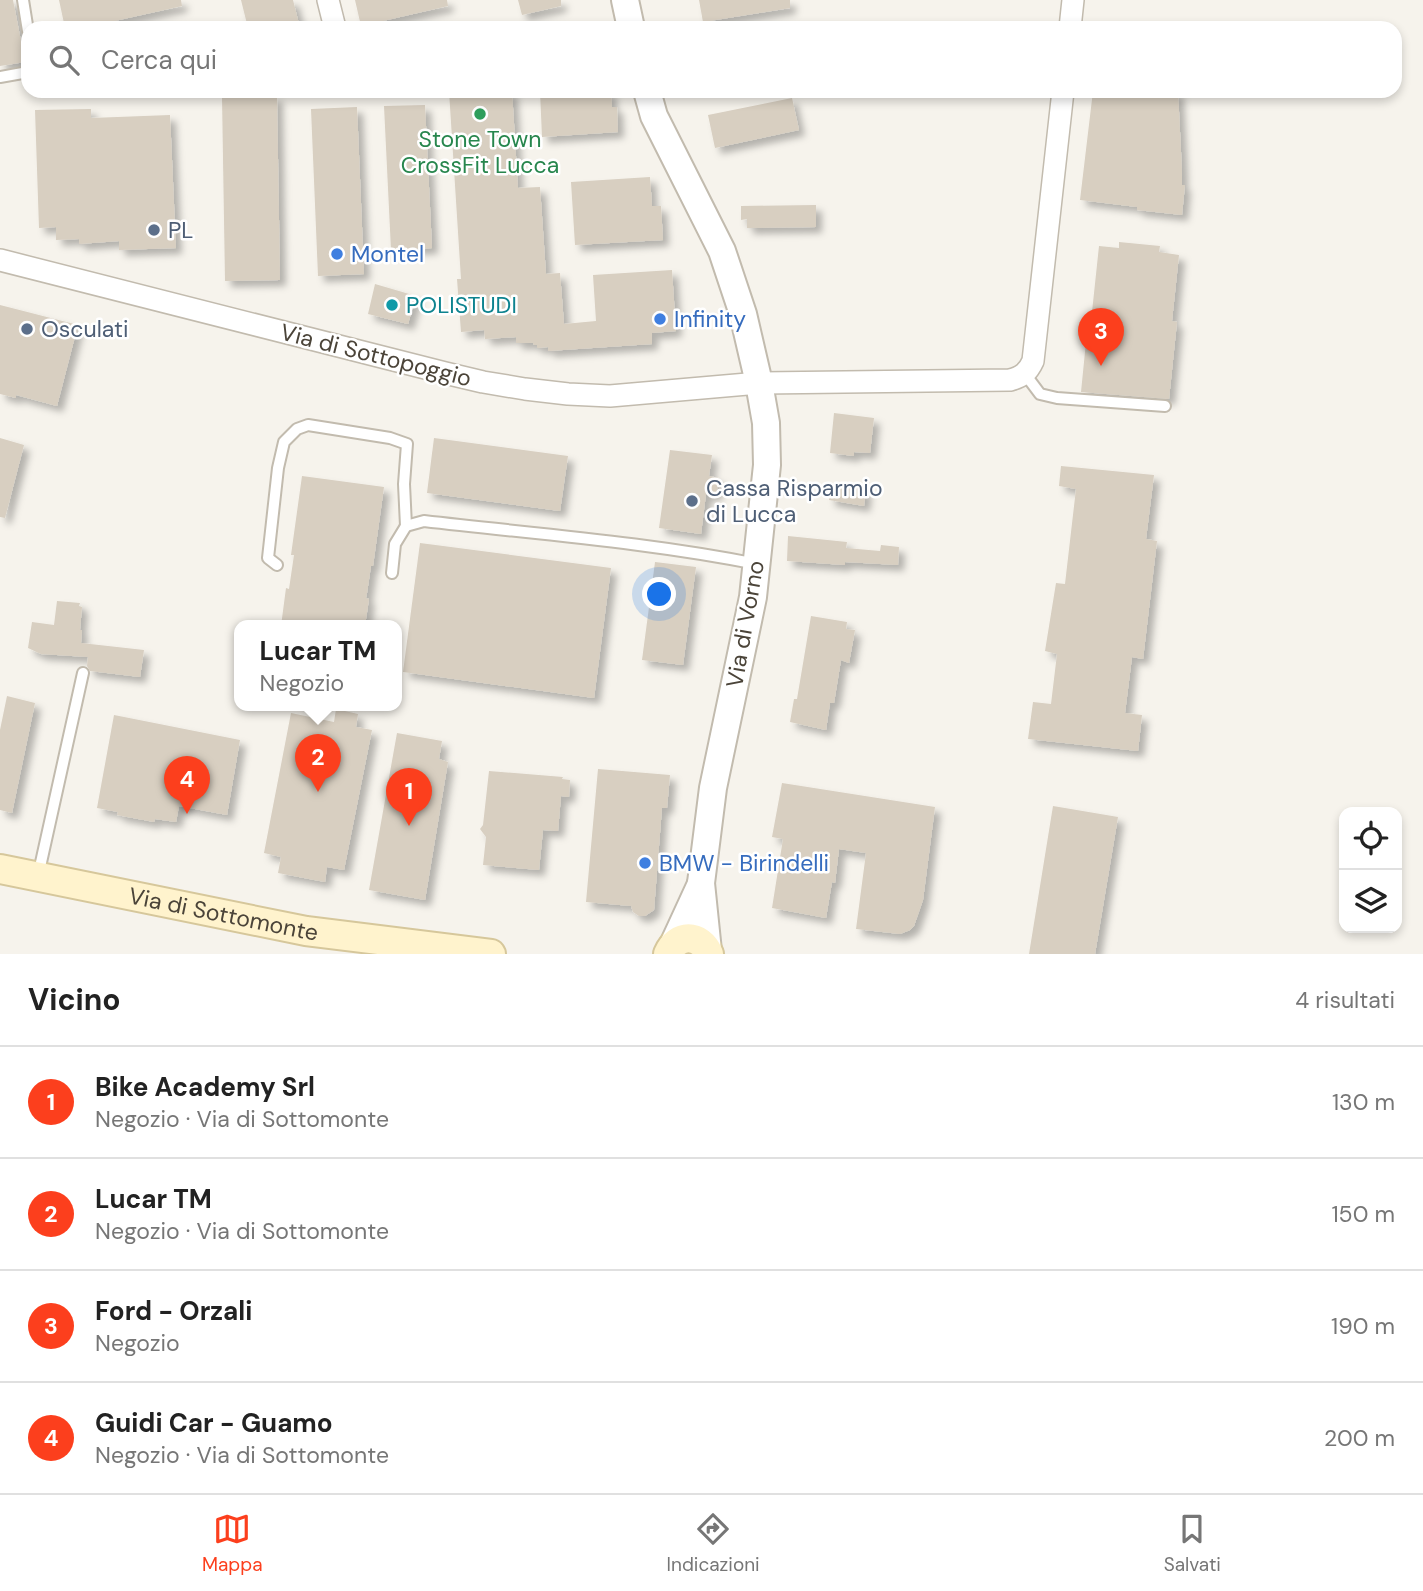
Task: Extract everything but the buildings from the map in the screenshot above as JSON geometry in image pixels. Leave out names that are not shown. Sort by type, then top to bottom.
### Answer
[{"type":"main road","name":"Via di Sottomonte","points":[[0,869],[306,931],[491,954]]},
{"type":"main road","points":[[666,952],[677,942],[691,938],[698,940],[711,953]]},
{"type":"street","points":[[328,0],[333,21]]},
{"type":"street","points":[[625,0],[630,21]]},
{"type":"street","points":[[1071,21],[1073,0]]},
{"type":"street","name":"Via di Vorno","points":[[649,98],[654,116],[722,251],[743,314],[766,422],[767,464],[753,597],[713,788],[701,883],[711,953]]},
{"type":"street","points":[[1025,374],[1033,360],[1062,98]]},
{"type":"street","name":"Via di Sottopoggio","points":[[0,260],[458,376],[568,394],[610,396],[759,383],[1010,380],[1025,374]]},
{"type":"street","name":"Via di Vorno","points":[[666,952],[701,883]]},
{"type":"lane","points":[[23,0],[26,21]]},
{"type":"lane","points":[[0,77],[21,73]]},
{"type":"lane","points":[[1025,374],[1040,394],[1166,407]]},
{"type":"lane","points":[[278,565],[268,558],[278,468],[284,442],[297,429],[308,425],[390,438],[407,444],[404,484],[406,526],[396,544],[391,573]]},
{"type":"lane","points":[[406,526],[424,521],[636,545],[757,564]]},
{"type":"lane","points":[[38,876],[83,673]]},
{"type":"place","name":"Stone Town CrossFit Lucca","points":[[480,114]]},
{"type":"place","name":"PL","points":[[154,230]]},
{"type":"place","name":"Montel","points":[[337,254]]},
{"type":"place","name":"POLISTUDI","points":[[392,305]]},
{"type":"place","name":"Infinity","points":[[660,319]]},
{"type":"place","name":"Osculati","points":[[27,329]]},
{"type":"place","name":"Ford - Orzali","points":[[1101,366]]},
{"type":"place","name":"Cassa Risparmio di Lucca","points":[[692,501]]},
{"type":"place","name":"Lucar TM","points":[[318,792]]},
{"type":"place","name":"Guidi Car - Guamo","points":[[187,814]]},
{"type":"place","name":"Bike Academy Srl","points":[[409,826]]},
{"type":"place","name":"BMW - Birindelli","points":[[645,863]]}]
